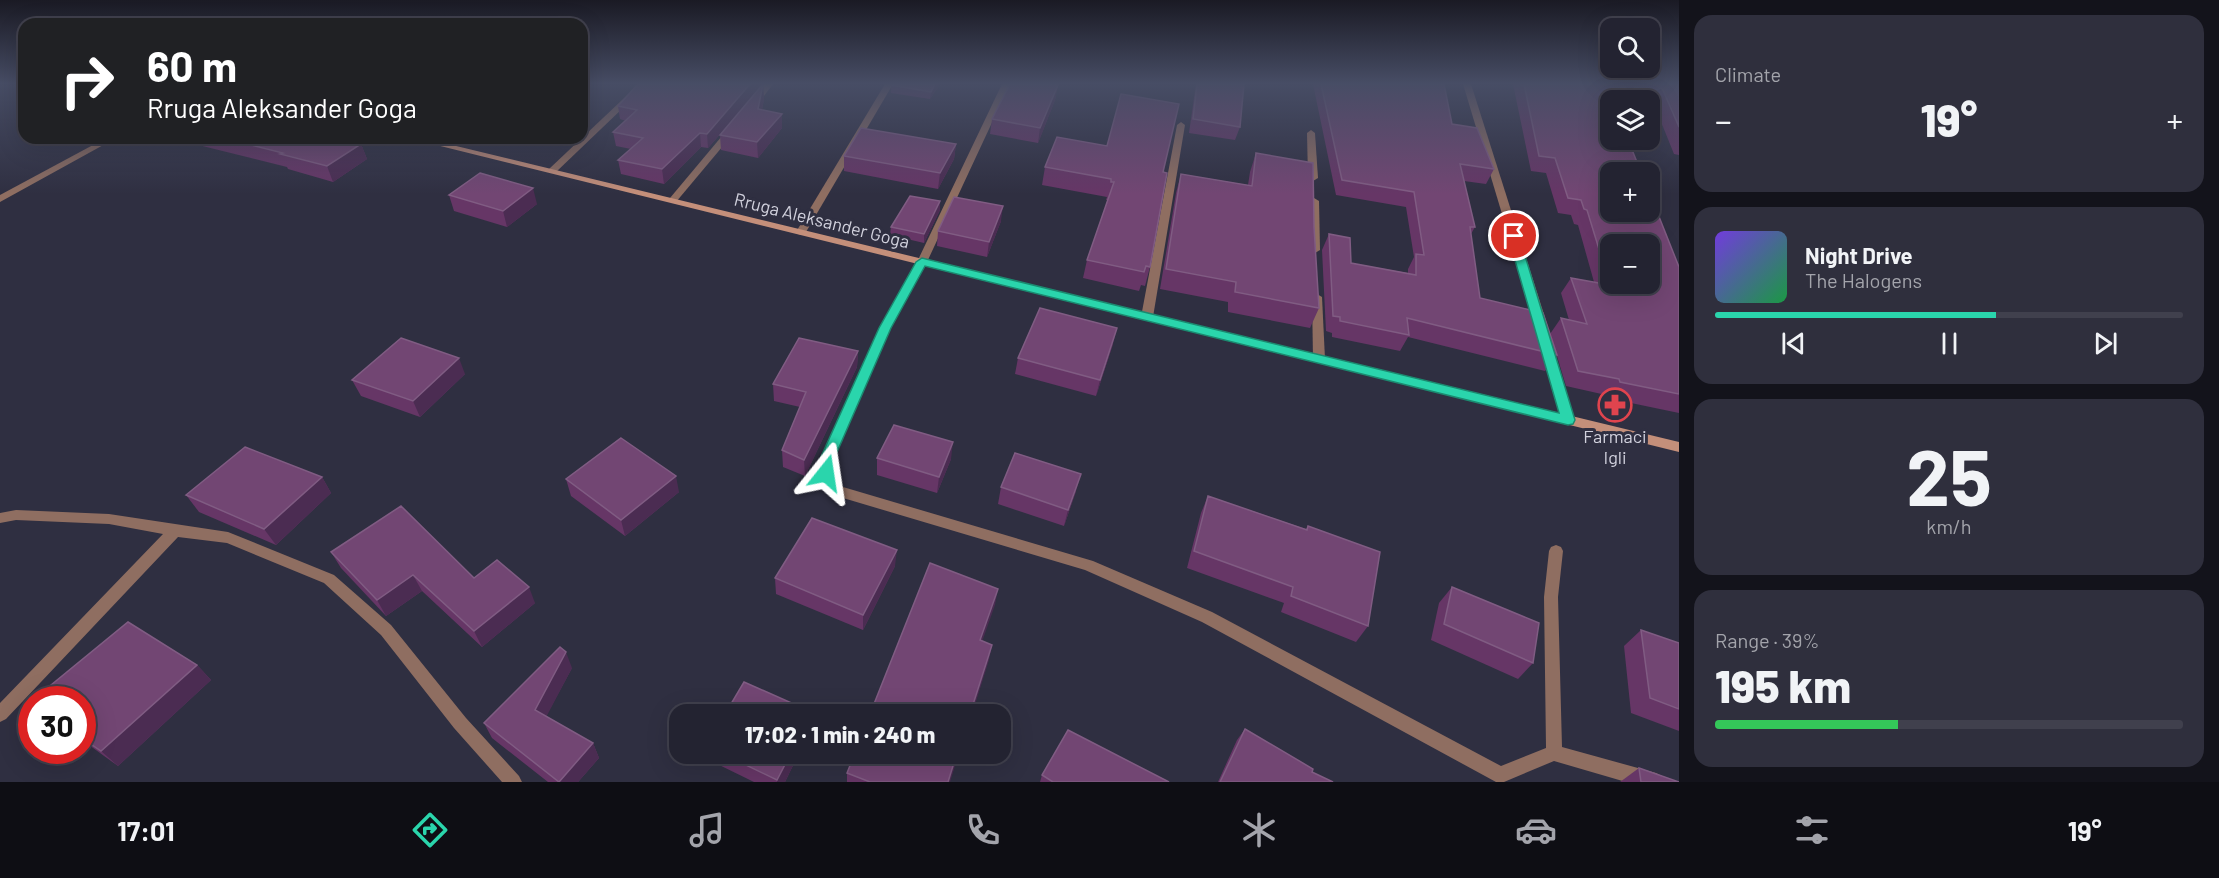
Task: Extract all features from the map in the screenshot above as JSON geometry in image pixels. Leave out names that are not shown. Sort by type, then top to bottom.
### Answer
[{"type":"main road","name":"Rruga Aleksander Goga","points":[[437,144],[1679,447]]},
{"type":"street","points":[[588,137],[605,120]]},
{"type":"street","points":[[673,200],[740,120]]},
{"type":"street","points":[[801,232],[867,120]]},
{"type":"street","points":[[989,120],[922,262],[885,328],[827,459],[826,473],[838,491],[1088,565],[1207,617],[1500,775],[1554,753],[1656,782]]},
{"type":"street","points":[[1478,120],[1568,420]]},
{"type":"street","points":[[1147,317],[1181,125]]},
{"type":"street","points":[[1311,133],[1316,264]]},
{"type":"street","points":[[0,199],[101,144]]},
{"type":"street","points":[[552,171],[581,144]]},
{"type":"street","points":[[1316,288],[1319,359]]},
{"type":"street","points":[[0,518],[16,515],[110,519],[228,538],[329,579],[386,630],[460,723],[513,782]]},
{"type":"street","points":[[0,714],[175,531]]},
{"type":"street","points":[[1554,753],[1551,597],[1556,551]]},
{"type":"building","points":[[626,120],[719,120],[707,134],[700,133],[662,169],[618,160],[643,138],[613,132]]},
{"type":"building","points":[[732,120],[776,120],[757,142],[720,135]]},
{"type":"building","points":[[1000,120],[1043,120],[1040,128]]},
{"type":"building","points":[[1114,120],[1175,120],[1163,172],[1167,173],[1150,267],[1146,266],[1144,272],[1087,260],[1114,182],[1111,182],[1111,179],[1045,167],[1057,137],[1107,146]]},
{"type":"building","points":[[1202,120],[1241,120],[1240,127]]},
{"type":"building","points":[[1329,120],[1451,120],[1452,124],[1477,128],[1494,169],[1460,164],[1475,227],[1470,227],[1480,298],[1543,313],[1557,355],[1407,318],[1409,335],[1340,321],[1340,317],[1333,316],[1329,234],[1350,238],[1351,263],[1416,275],[1416,254],[1424,255],[1414,192],[1342,180]]},
{"type":"building","points":[[1532,120],[1600,120],[1600,150],[1632,150],[1637,162],[1600,162],[1600,222],[1660,222],[1660,219],[1679,267],[1679,394],[1578,371],[1561,318],[1587,324],[1571,278],[1600,283],[1600,294],[1660,294],[1660,234],[1600,234],[1600,252],[1587,210],[1584,209],[1581,200],[1568,198],[1555,158],[1539,156]]},
{"type":"building","points":[[861,128],[956,144],[940,173],[844,156]]},
{"type":"building","points":[[247,144],[361,144],[327,166],[280,154],[283,153]]},
{"type":"building","points":[[1256,153],[1313,163],[1319,308],[1235,292],[1236,282],[1166,269],[1181,174],[1252,186]]},
{"type":"building","points":[[480,173],[533,188],[503,211],[449,195]]},
{"type":"building","points":[[910,196],[940,201],[924,234],[891,227]]},
{"type":"building","points":[[954,197],[1003,206],[989,242],[938,231]]},
{"type":"building","points":[[1040,308],[1117,328],[1100,380],[1018,358]]},
{"type":"building","points":[[401,338],[459,358],[413,401],[352,380]]},
{"type":"building","points":[[799,338],[858,351],[804,460],[782,450],[806,392],[773,384]]},
{"type":"building","points":[[894,425],[953,442],[939,477],[877,458]]},
{"type":"building","points":[[621,438],[676,476],[621,520],[566,479]]},
{"type":"building","points":[[245,447],[322,477],[264,529],[186,495]]},
{"type":"building","points":[[1015,453],[1081,474],[1068,510],[1001,487]]},
{"type":"building","points":[[1208,496],[1307,530],[1308,526],[1380,552],[1368,626],[1291,596],[1293,587],[1194,551]]},
{"type":"building","points":[[401,506],[474,578],[497,560],[529,587],[474,631],[413,575],[377,600],[331,552]]},
{"type":"building","points":[[812,518],[897,550],[863,615],[775,578]]},
{"type":"building","points":[[930,563],[998,589],[980,640],[992,645],[973,704],[874,704]]},
{"type":"building","points":[[1452,587],[1539,623],[1533,663],[1444,624]]},
{"type":"building","points":[[128,622],[197,665],[101,751],[96,748],[96,686],[50,686]]},
{"type":"building","points":[[1641,630],[1679,643],[1679,709],[1650,698]]},
{"type":"building","points":[[560,647],[566,652],[535,710],[593,743],[559,782],[484,723]]},
{"type":"building","points":[[744,682],[794,704],[731,704]]},
{"type":"building","points":[[1245,729],[1313,769],[1312,772],[1333,782],[1220,782]]},
{"type":"building","points":[[1068,730],[1169,782],[1053,782],[1042,775]]},
{"type":"building","points":[[744,764],[785,764],[777,780]]},
{"type":"building","points":[[851,764],[954,764],[948,782],[870,782],[847,773]]},
{"type":"building","points":[[1639,768],[1679,782],[1641,782]]},
{"type":"place","name":"Farmaci Igli","points":[[1615,405]]},
{"type":"route","points":[[826,473],[827,459],[885,328],[922,262],[1568,420],[1514,236]]}]
